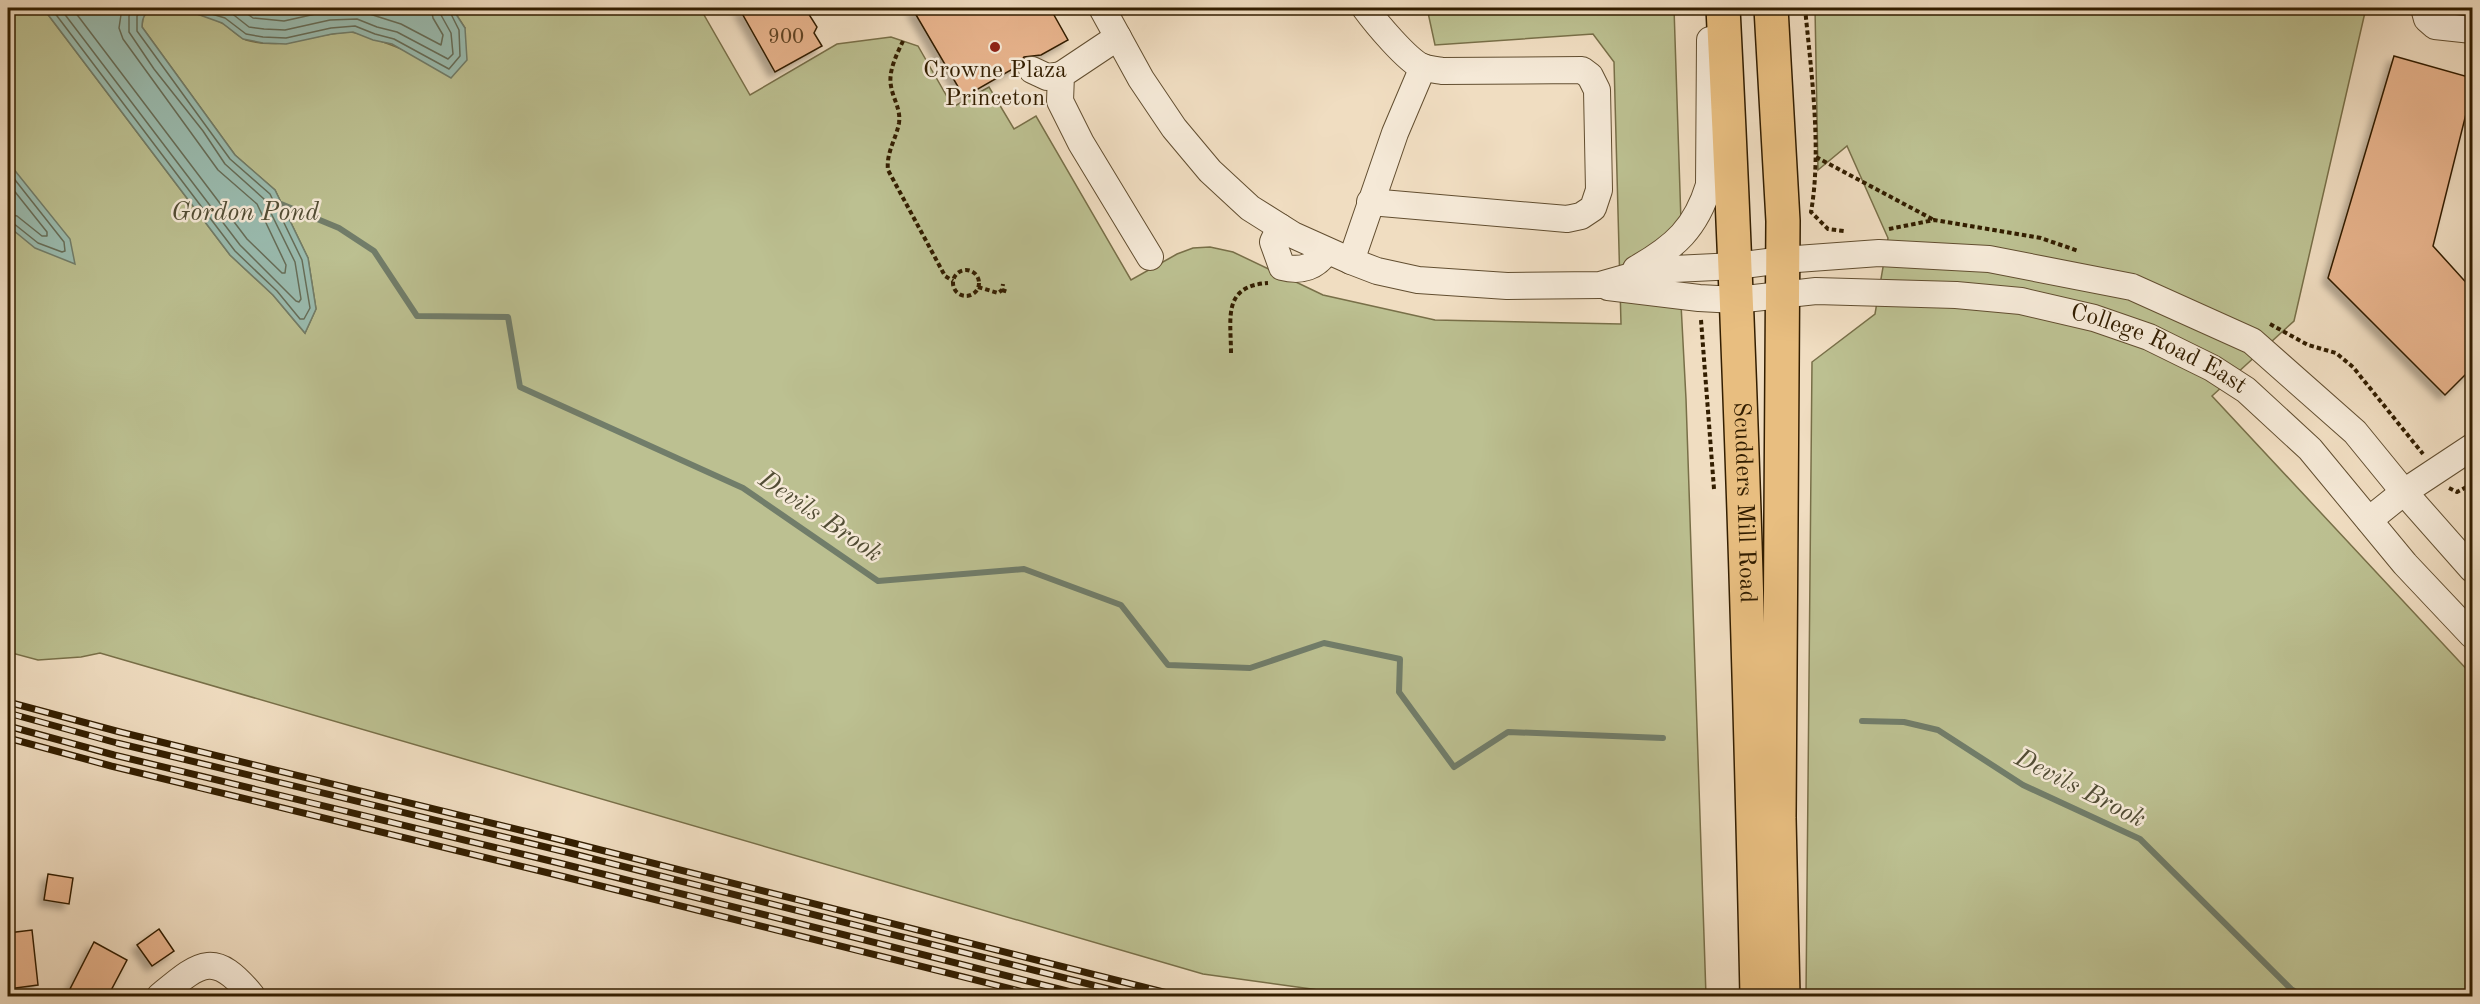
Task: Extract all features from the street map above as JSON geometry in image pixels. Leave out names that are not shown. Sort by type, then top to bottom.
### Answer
[{"type":"main road","name":"Scudders Mill Road","points":[[1723,8],[1736,266],[1749,625],[1757,996]]},
{"type":"main road","name":"Scudders Mill Road","points":[[1771,8],[1783,260],[1779,818],[1783,996]]},
{"type":"street","points":[[1102,8],[1141,79],[1174,128],[1210,171],[1250,208],[1280,227],[1327,251],[1377,271],[1418,280],[1507,286],[1600,285],[1628,273],[1673,246],[1694,222],[1709,184],[1710,8]]},
{"type":"street","points":[[1365,8],[1377,25],[1423,67],[1442,71],[1582,70],[1590,76],[1597,90],[1599,190],[1593,208],[1581,216],[1567,219],[1370,202]]},
{"type":"street","points":[[2424,8],[2427,20],[2435,26],[2472,30]]},
{"type":"street","points":[[1032,70],[1047,77],[1061,75],[1118,37]]},
{"type":"street","points":[[1351,261],[1395,133],[1423,67]]},
{"type":"street","points":[[1061,75],[1060,101],[1081,143],[1150,257]]},
{"type":"street","points":[[1280,227],[1273,242],[1282,267],[1295,271],[1309,267],[1321,259],[1327,251]]},
{"type":"street","name":"College Road East","points":[[1600,285],[1653,270],[1736,266],[1879,253],[1989,259],[2132,287],[2252,341],[2355,432],[2472,569]]},
{"type":"street","name":"College Road East","points":[[1600,285],[1618,289],[1736,300],[1828,291],[1956,295],[2020,301],[2094,318],[2149,337],[2212,368],[2246,390],[2310,449],[2405,564],[2472,635]]},
{"type":"street","points":[[2369,520],[2404,492],[2472,447]]},
{"type":"street","points":[[160,996],[200,967],[213,965],[225,969],[252,996]]},
{"type":"path","points":[[1805,8],[1816,183],[1811,212],[1815,218]]},
{"type":"path","points":[[903,41],[892,70],[891,87],[897,102],[899,118],[889,152],[888,170],[945,276],[952,281],[955,291],[963,296],[973,294],[978,287],[976,276],[968,270],[958,273],[952,281]]},
{"type":"path","points":[[1815,157],[1934,220]]},
{"type":"path","points":[[1231,353],[1233,299],[1247,286],[1277,280],[1287,269]]},
{"type":"path","points":[[1002,291],[1003,284]]},
{"type":"path","points":[[978,287],[1008,292]]},
{"type":"green space","points":[[8,8],[43,8],[230,255],[273,295],[305,333],[316,309],[308,258],[275,190],[235,155],[142,27],[143,17],[149,9],[176,9],[208,18],[224,24],[243,39],[260,43],[286,43],[350,32],[406,51],[465,28],[452,8],[700,8],[750,95],[837,44],[891,37],[918,46],[953,107],[989,87],[1014,129],[1036,116],[1131,280],[1177,254],[1193,248],[1210,247],[1233,252],[1323,295],[1435,320],[1621,324],[1614,62],[1593,34],[1435,45],[1427,8],[1674,8],[1683,283],[1680,285],[1686,399],[1706,996],[1362,996],[1203,974],[100,653],[81,657],[38,660],[8,652]]},
{"type":"green space","points":[[1815,8],[2366,8],[2294,321],[2212,396],[2472,675],[2472,996],[1806,996],[1812,362],[1875,314],[1888,238],[1847,146],[1818,170]]},
{"type":"water","name":"Gordon Pond","points":[[43,8],[154,8],[145,15],[142,27],[235,155],[275,190],[308,258],[316,309],[305,333],[273,295],[230,255]]},
{"type":"water","points":[[172,8],[452,8],[465,28],[467,60],[451,78],[392,44],[353,32],[286,44],[263,43],[243,39],[222,23]]},
{"type":"water","points":[[8,162],[70,239],[75,264],[35,248],[8,226]]},
{"type":"building","points":[[739,8],[805,8],[817,27],[814,33],[822,46],[775,72]]},
{"type":"building","name":"Crowne Plaza Princeton","points":[[912,8],[1050,8],[1068,40],[1041,55],[1024,57],[1018,66],[964,97]]},
{"type":"building","points":[[2394,56],[2472,78],[2472,90],[2433,246],[2472,289],[2472,368],[2445,395],[2328,278]]},
{"type":"building","points":[[48,874],[73,878],[69,904],[44,900]]},
{"type":"building","points":[[159,929],[174,951],[152,966],[137,945]]},
{"type":"building","points":[[32,930],[38,985],[8,989],[8,933]]},
{"type":"building","points":[[94,942],[127,960],[108,996],[84,996],[70,989]]},
{"type":"waterway","name":"Devils Brook","points":[[281,204],[339,228],[374,251],[417,316],[508,317],[520,387],[743,488],[878,581],[1024,569],[1121,605],[1168,665],[1250,668],[1324,643],[1400,659],[1399,692],[1454,767],[1508,732],[1663,738]]},
{"type":"waterway","name":"Devils Brook","points":[[1862,721],[1904,722],[1938,730],[2023,785],[2140,839],[2291,989],[2303,996]]},
{"type":"railway","points":[[8,702],[120,732],[569,842],[1179,996]]},
{"type":"railway","points":[[8,713],[117,743],[566,852],[1136,996]]},
{"type":"railway","points":[[8,726],[114,755],[563,864],[1087,996]]},
{"type":"railway","points":[[8,738],[111,766],[1039,996]]},
{"type":"place","name":"Crowne Plaza Princeton","points":[[995,47]]}]
